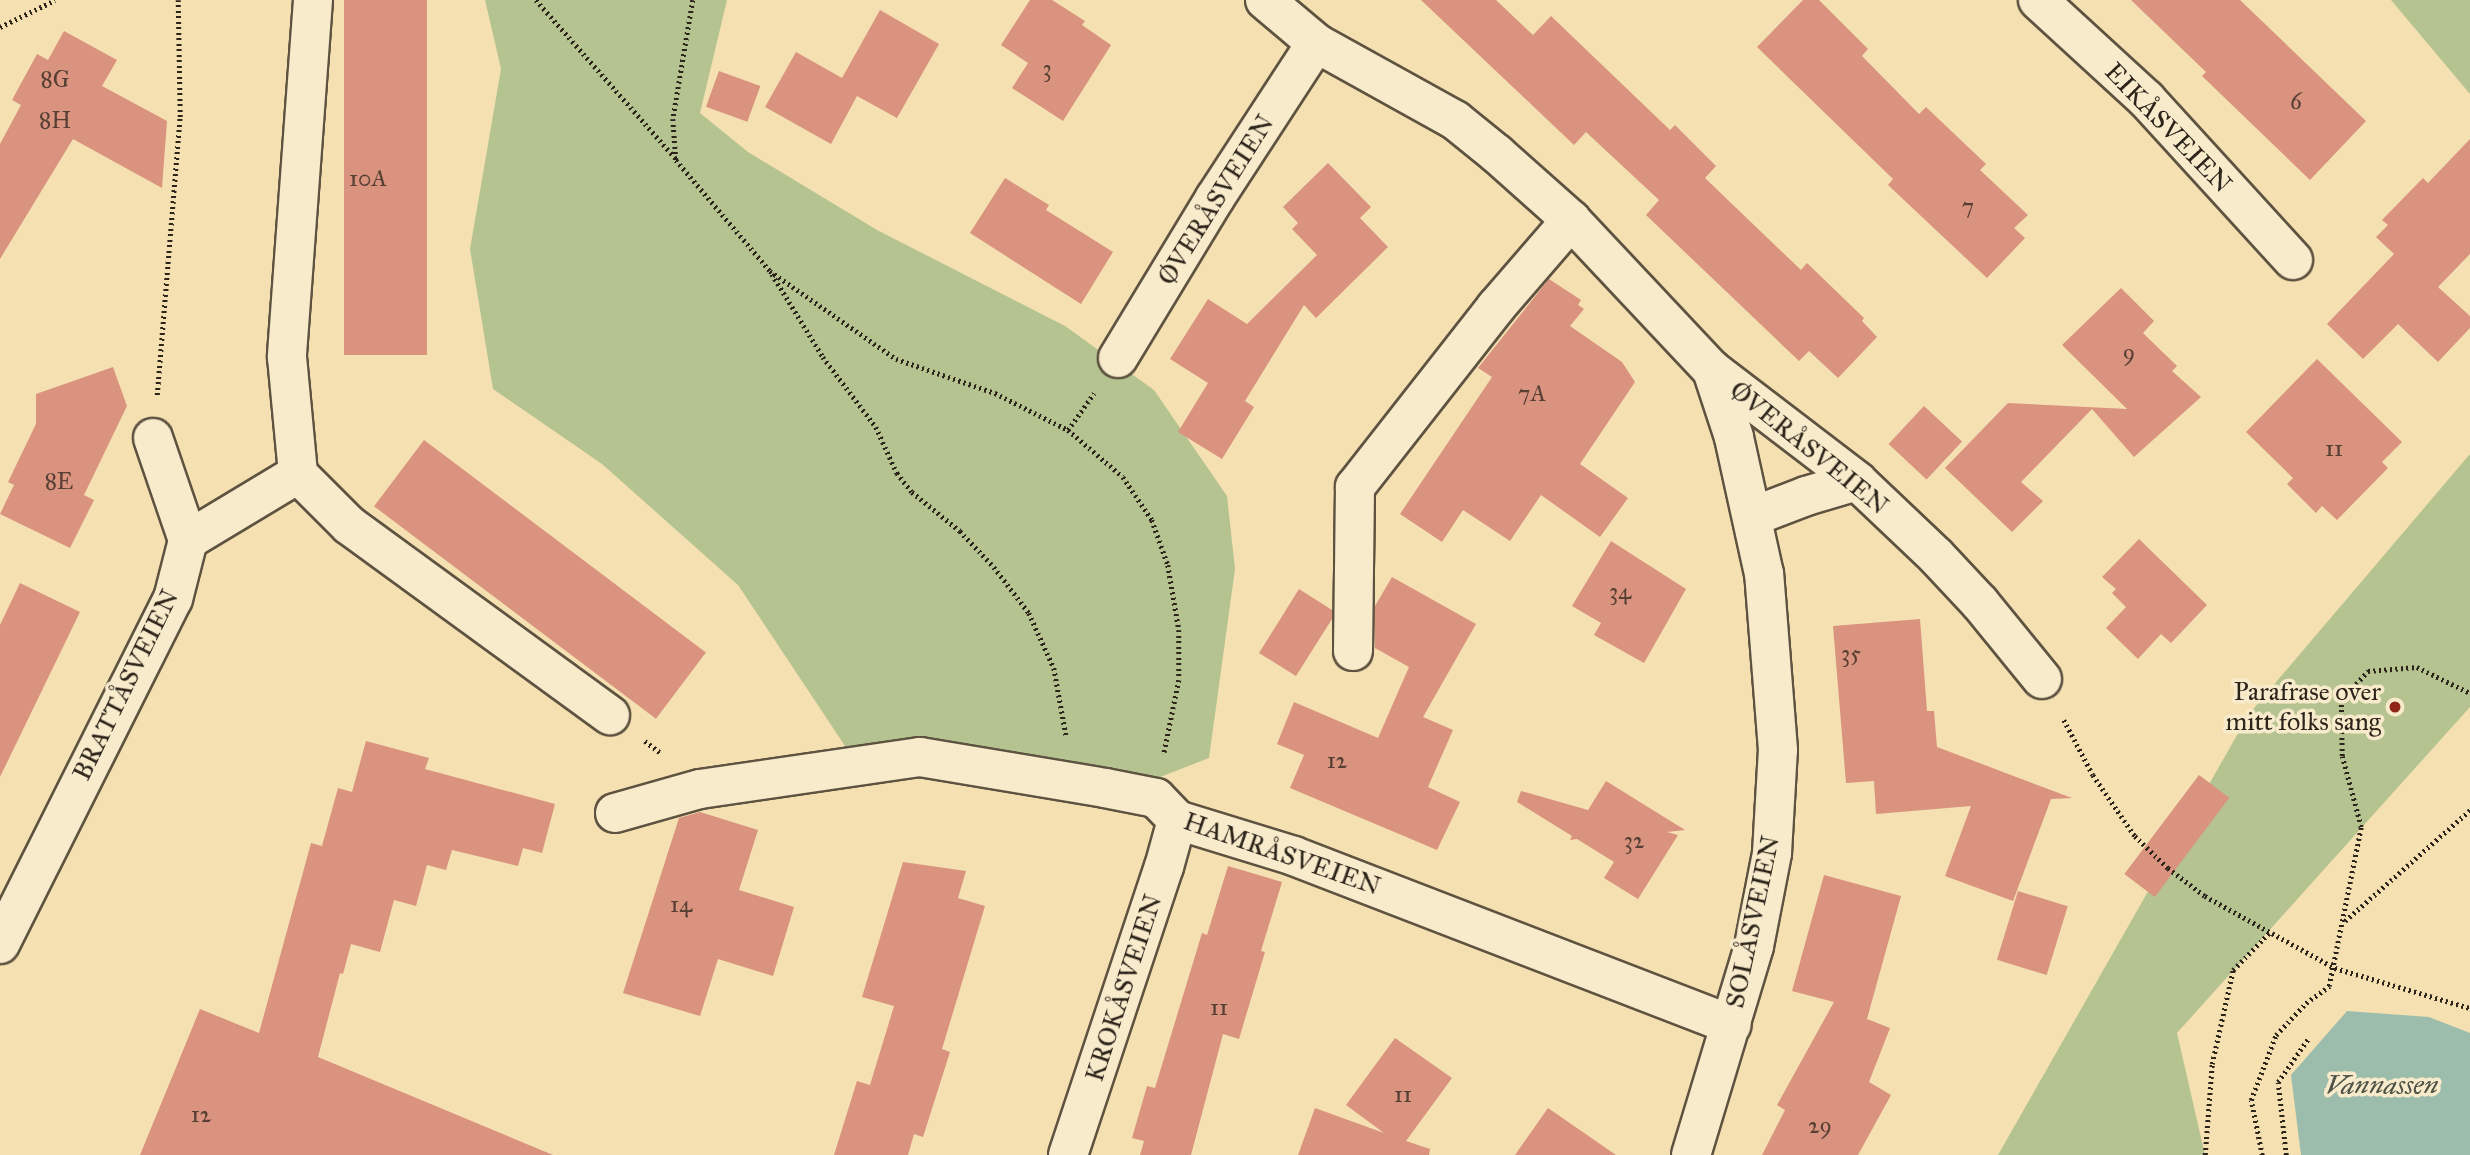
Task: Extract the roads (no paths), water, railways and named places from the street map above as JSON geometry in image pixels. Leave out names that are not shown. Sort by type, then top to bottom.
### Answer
[{"type":"street","points":[[313,0],[287,358],[298,474],[349,525],[610,715]]},
{"type":"street","name":"ØVERÅSVEIEN","points":[[1265,0],[1316,43],[1455,120],[1571,220],[1712,370],[1857,481],[1971,594],[2042,679]]},
{"type":"street","name":"EIKÅSVEIEN","points":[[2038,0],[2146,99],[2293,260]]},
{"type":"street","name":"ØVERÅSVEIEN","points":[[1118,358],[1215,198],[1316,43]]},
{"type":"street","points":[[1353,651],[1355,487],[1496,307],[1571,220]]},
{"type":"street","name":"SOLÅSVEIEN","points":[[1691,1155],[1754,946],[1772,853],[1778,750],[1764,575],[1754,516],[1734,437],[1712,370]]},
{"type":"street","points":[[153,438],[188,540],[298,474]]},
{"type":"street","points":[[1754,516],[1806,496],[1857,481]]},
{"type":"street","name":"BRATTÅSVEIEN","points":[[0,944],[173,599],[188,540]]},
{"type":"street","name":"HAMRÅSVEIEN","points":[[615,813],[700,789],[920,757],[1060,781],[1166,809],[1731,1025]]},
{"type":"street","name":"KROKÅSVEIEN","points":[[1069,1155],[1164,867],[1166,809]]},
{"type":"water","name":"Vannassen","points":[[2347,1011],[2429,1017],[2470,1033],[2470,1155],[2301,1155],[2291,1075]]},
{"type":"place","name":"Parafrase over mitt folks sang","points":[[2395,707]]}]
